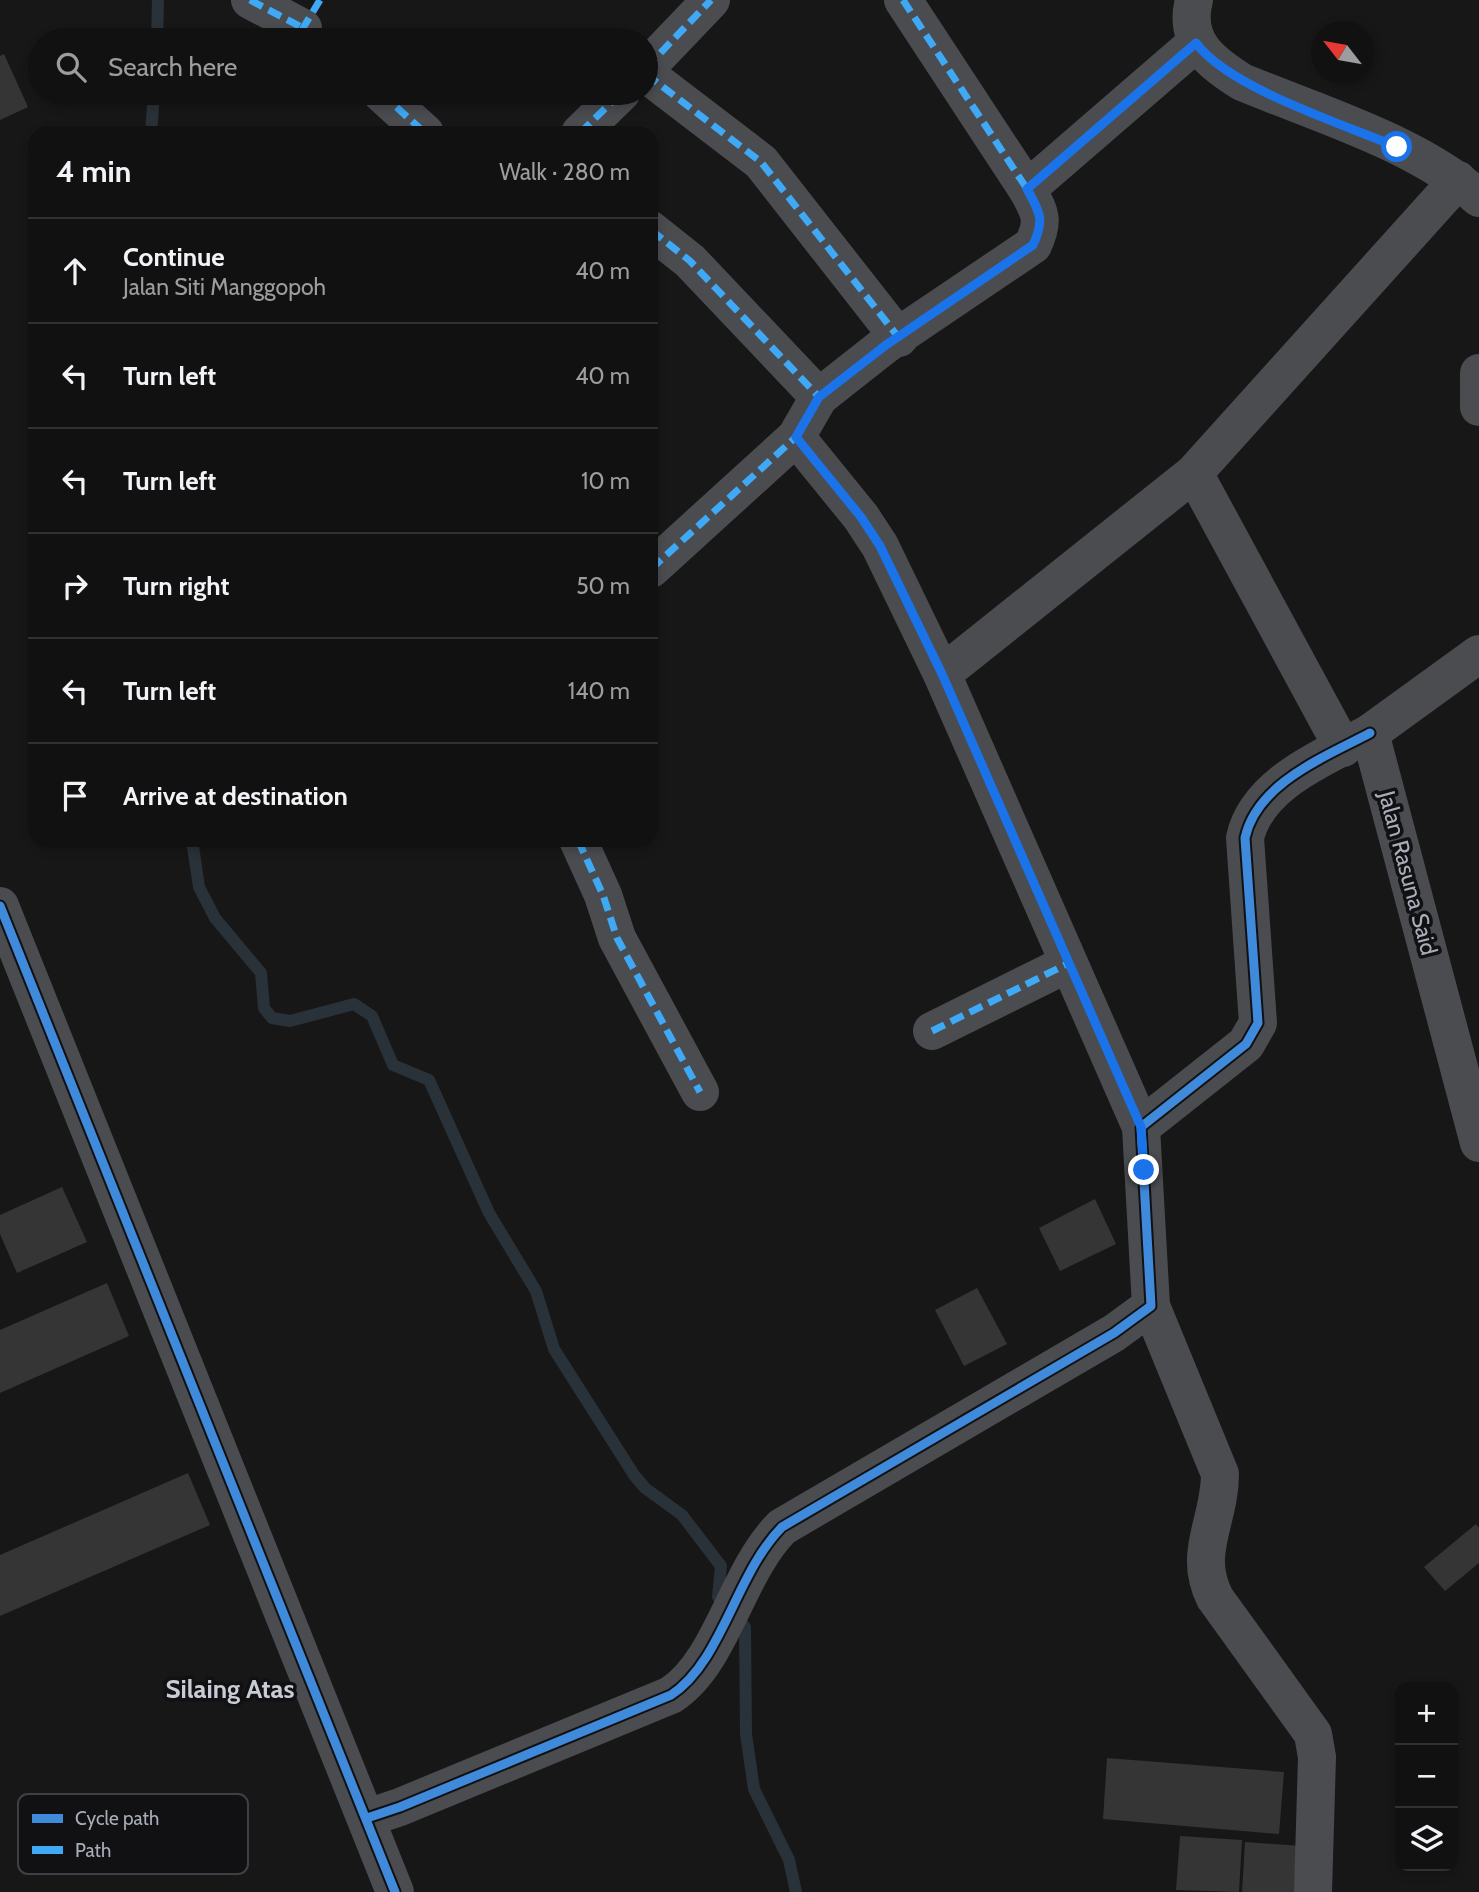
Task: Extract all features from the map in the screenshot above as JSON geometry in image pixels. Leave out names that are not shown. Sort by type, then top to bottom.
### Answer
[{"type":"street","points":[[250,0],[314,23]]},
{"type":"street","points":[[658,55],[711,0]]},
{"type":"street","points":[[658,563],[796,437],[819,397],[886,345],[1033,245],[1041,228],[1040,213],[1027,189],[903,0]]},
{"type":"street","points":[[942,674],[1194,473],[1468,189],[1397,147],[1242,82],[1212,62],[1196,43],[1191,22],[1194,0]]},
{"type":"street","points":[[1027,189],[1196,43]]},
{"type":"street","points":[[658,83],[761,162],[899,338]]},
{"type":"street","points":[[394,105],[417,126]]},
{"type":"street","points":[[587,126],[609,105]]},
{"type":"street","points":[[658,236],[690,261],[819,397]]},
{"type":"street","points":[[1479,373],[1479,407]]},
{"type":"street","points":[[796,437],[861,517],[880,546],[942,674],[1067,964],[1141,1127],[1151,1306],[1220,1474],[1220,1491],[1203,1560],[1206,1580],[1215,1598],[1313,1734],[1317,1757],[1312,1892]]},
{"type":"street","name":"Jalan Rasuna Said","points":[[1194,473],[1357,740],[1479,1143]]},
{"type":"street","points":[[1141,1127],[1246,1044],[1258,1023],[1245,838],[1248,822],[1262,799],[1357,740],[1479,654]]},
{"type":"street","points":[[581,847],[599,884],[617,937],[700,1092]]},
{"type":"street","points":[[0,906],[395,1892]]},
{"type":"street","points":[[932,1031],[1067,964]]},
{"type":"street","points":[[367,1818],[400,1808],[671,1695],[687,1685],[699,1668],[757,1557],[782,1527],[1114,1334],[1151,1306]]},
{"type":"building","points":[[4,54],[28,107],[0,120],[0,56]]},
{"type":"building","points":[[62,1187],[87,1242],[17,1273],[0,1234],[0,1215]]},
{"type":"building","points":[[1095,1199],[1116,1244],[1060,1271],[1039,1228]]},
{"type":"building","points":[[107,1283],[129,1336],[0,1393],[0,1330]]},
{"type":"building","points":[[977,1288],[1007,1344],[964,1366],[935,1310]]},
{"type":"building","points":[[188,1473],[210,1525],[0,1616],[0,1555]]},
{"type":"building","points":[[1476,1524],[1479,1528],[1479,1563],[1445,1591],[1424,1567]]},
{"type":"building","points":[[1107,1758],[1284,1772],[1279,1834],[1103,1819]]},
{"type":"building","points":[[1180,1836],[1242,1840],[1239,1892],[1176,1890]]},
{"type":"building","points":[[1245,1842],[1302,1846],[1299,1892],[1242,1892]]},
{"type":"waterway","points":[[157,28],[158,0]]},
{"type":"waterway","points":[[152,126],[153,105]]},
{"type":"waterway","points":[[193,847],[199,887],[215,918],[261,973],[264,1008],[272,1018],[290,1021],[354,1004],[372,1016],[393,1065],[429,1080],[489,1213],[536,1291],[554,1349],[634,1475],[645,1488],[682,1515],[721,1566],[718,1597],[745,1627],[746,1734],[754,1789],[789,1860],[796,1892]]},
{"type":"marked path","points":[[250,0],[303,28]]},
{"type":"marked path","points":[[303,28],[320,0]]},
{"type":"marked path","points":[[658,55],[711,0]]},
{"type":"marked path","points":[[658,563],[796,437],[819,397],[885,345],[1033,245],[1040,222],[1038,210],[1027,189],[903,0]]},
{"type":"marked path","points":[[1027,189],[1196,43]]},
{"type":"marked path","points":[[658,83],[761,162],[899,338]]},
{"type":"marked path","points":[[394,105],[417,126]]},
{"type":"marked path","points":[[587,126],[609,105]]},
{"type":"marked path","points":[[658,236],[690,261],[819,397]]},
{"type":"marked path","points":[[581,847],[603,895],[617,938],[700,1092]]},
{"type":"marked path","points":[[932,1031],[1067,964]]},
{"type":"cycle path","points":[[367,1818],[400,1807],[671,1695],[689,1680],[703,1661],[752,1568],[782,1527],[1114,1333],[1151,1306],[1141,1127],[1246,1044],[1258,1023],[1245,838],[1252,819],[1263,802],[1295,774],[1370,733]]},
{"type":"cycle path","points":[[0,906],[395,1892]]},
{"type":"district","name":"Silaing Atas","points":[[230,1689]]},
{"type":"route","points":[[1144,1170],[1141,1127],[1067,964],[942,674],[880,546],[861,517],[796,437],[814,410],[819,397],[886,345],[1033,245],[1041,228],[1040,213],[1027,189],[1196,43],[1212,62],[1242,82],[1397,147]]}]
